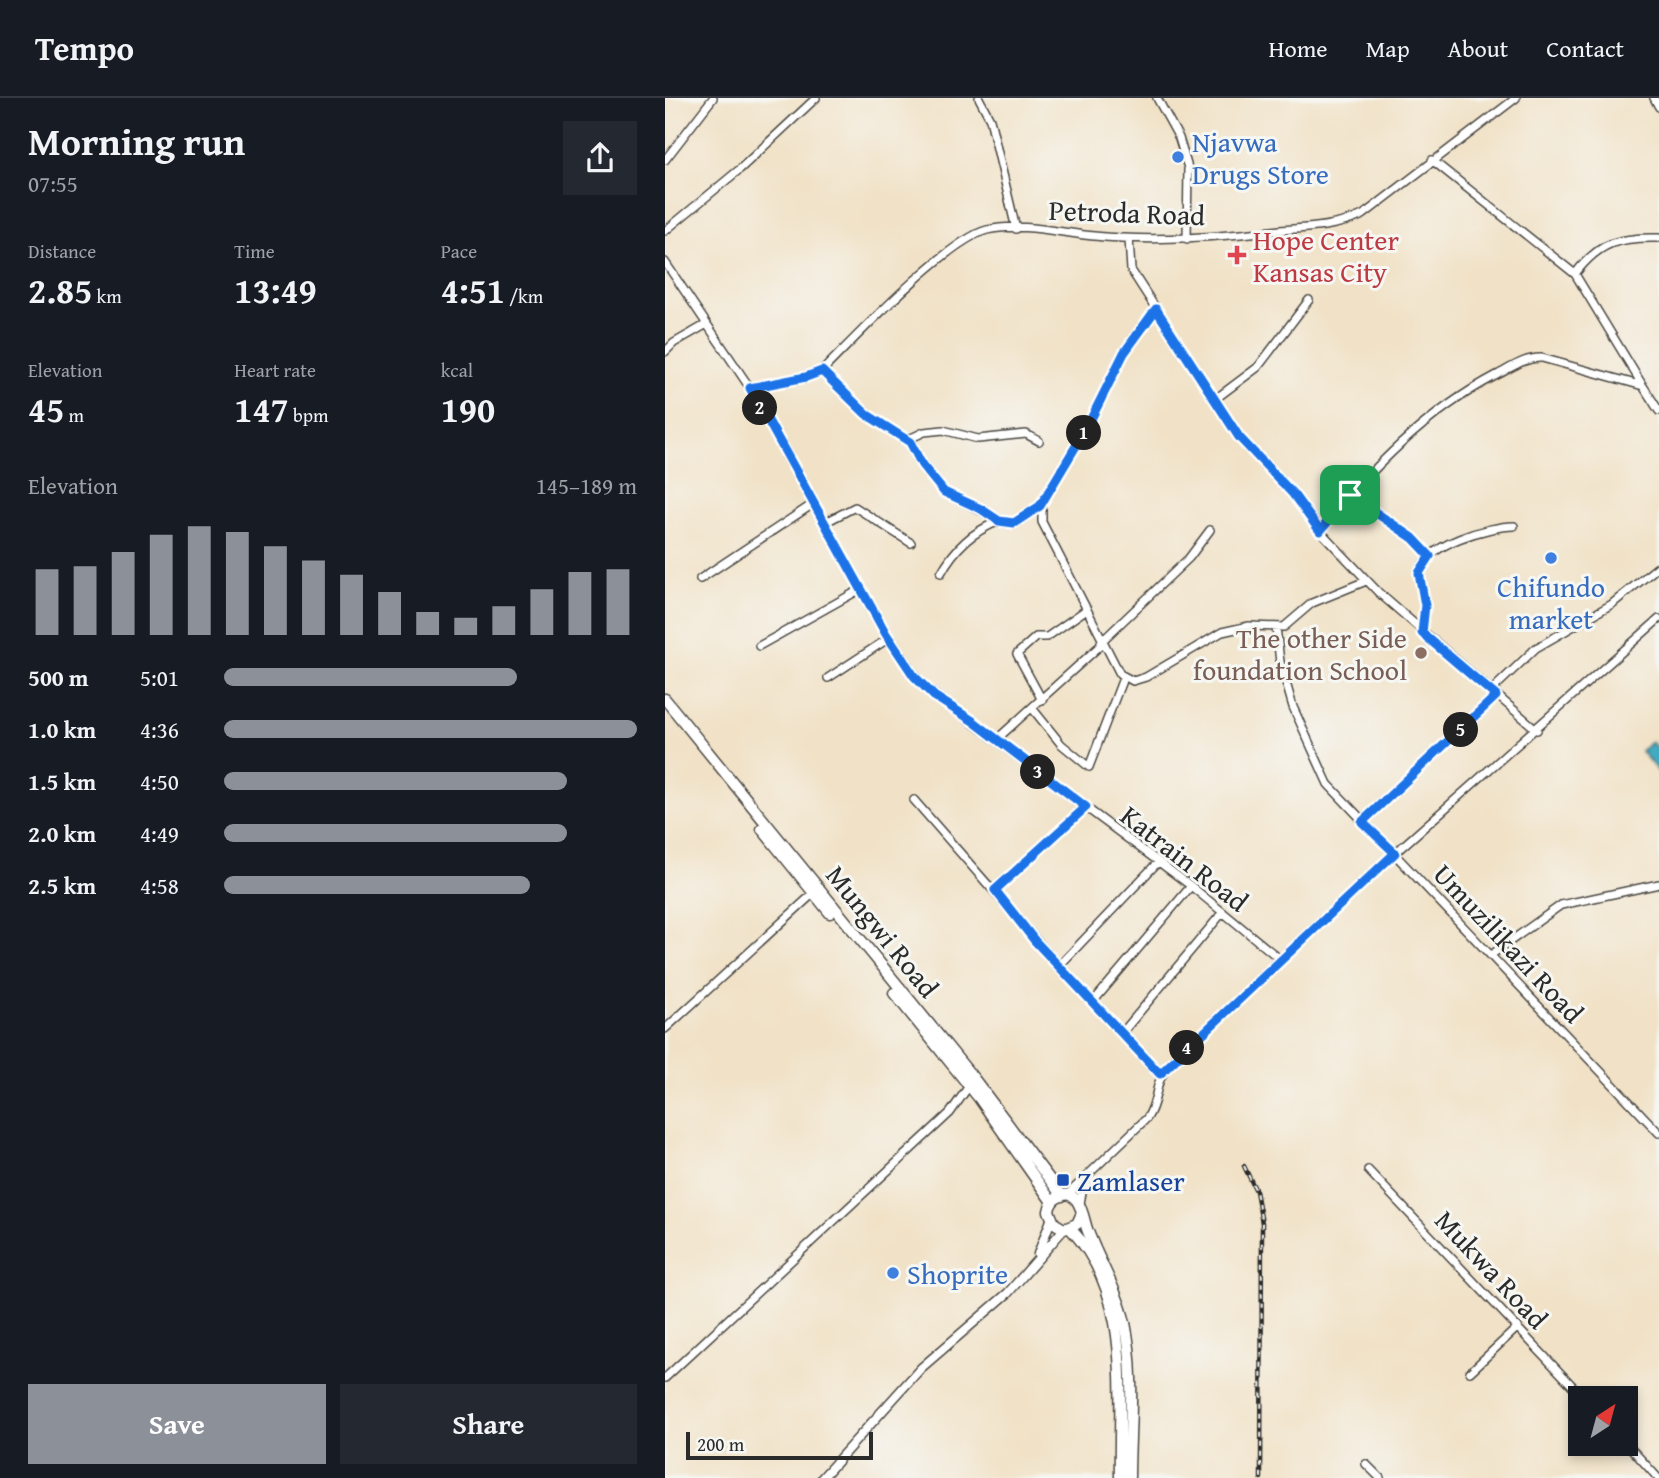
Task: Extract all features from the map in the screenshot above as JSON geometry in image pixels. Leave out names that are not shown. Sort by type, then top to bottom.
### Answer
[{"type":"main road","name":"Mungwi Road","points":[[665,699],[969,1086],[1052,1202]]},
{"type":"main road","name":"Mungwi Road","points":[[665,709],[974,1079],[1064,1195]]},
{"type":"main road","points":[[1120,1478],[1121,1374],[1115,1318],[1092,1260],[1067,1228],[1051,1220],[1049,1211],[1052,1202],[1064,1195],[1081,1208],[1115,1290],[1125,1326],[1130,1377],[1129,1478]]},
{"type":"main road","points":[[1067,1228],[1080,1221],[1081,1208]]},
{"type":"street","points":[[665,160],[713,98]]},
{"type":"street","points":[[665,231],[740,169],[815,98]]},
{"type":"street","points":[[979,98],[990,118],[1016,229]]},
{"type":"street","points":[[1157,98],[1179,138],[1188,168],[1187,239]]},
{"type":"street","name":"Petroda Road","points":[[750,388],[806,377],[822,371],[894,299],[957,247],[988,230],[1016,229],[1129,239],[1187,239],[1346,222],[1369,210],[1516,98]]},
{"type":"street","points":[[1654,98],[1659,107]]},
{"type":"street","points":[[1432,160],[1575,274],[1659,411]]},
{"type":"street","points":[[1575,274],[1592,255],[1620,239],[1659,238]]},
{"type":"street","points":[[1129,239],[1131,270],[1239,437],[1293,494],[1320,531],[1367,581],[1422,633],[1537,730]]},
{"type":"street","name":"Katrain Road","points":[[666,264],[750,388],[889,638],[927,691],[997,739],[1191,886],[1281,960]]},
{"type":"street","points":[[1214,400],[1258,367],[1308,300]]},
{"type":"street","points":[[822,371],[866,414],[907,440],[944,492],[981,509],[999,521],[1014,523],[1040,506],[1085,431],[1124,353],[1156,309]]},
{"type":"street","points":[[665,352],[707,324]]},
{"type":"street","points":[[1320,531],[1350,495],[1413,430],[1467,391],[1526,360],[1542,358],[1643,386]]},
{"type":"street","points":[[907,440],[925,432],[943,430],[978,439],[1027,433],[1038,440]]},
{"type":"street","points":[[1350,495],[1413,538],[1430,556]]},
{"type":"street","points":[[700,579],[813,504]]},
{"type":"street","points":[[1040,506],[1042,522],[1102,643],[1123,678],[1133,681],[1146,677],[1222,632],[1249,626],[1289,625],[1313,603],[1367,581]]},
{"type":"street","points":[[824,523],[855,507],[911,543]]},
{"type":"street","points":[[941,573],[956,549],[978,530],[999,521]]},
{"type":"street","points":[[1422,633],[1425,605],[1419,573],[1430,556],[1470,535],[1493,527],[1514,526]]},
{"type":"street","points":[[997,739],[1042,700],[1080,660],[1102,643],[1189,558],[1210,530]]},
{"type":"street","points":[[1362,822],[1536,648],[1612,604],[1659,566]]},
{"type":"street","points":[[759,646],[862,589]]},
{"type":"street","points":[[1042,700],[1017,654],[1036,637],[1047,636],[1087,609]]},
{"type":"street","points":[[1064,1195],[1147,1118],[1153,1107],[1160,1074],[1395,853],[1537,730],[1659,619]]},
{"type":"street","name":"Umuzilikazi Road","points":[[1276,627],[1280,662],[1293,707],[1328,784],[1659,1133]]},
{"type":"street","points":[[828,678],[889,638]]},
{"type":"street","points":[[1032,708],[1061,744],[1089,767],[1123,678]]},
{"type":"street","points":[[914,800],[995,890],[1035,941],[1160,1074]]},
{"type":"street","points":[[995,890],[1086,807]]},
{"type":"street","points":[[1059,966],[1158,862]]},
{"type":"street","points":[[1491,955],[1561,905],[1659,884]]},
{"type":"street","points":[[1093,1002],[1191,886]]},
{"type":"street","points":[[665,1028],[816,891]]},
{"type":"street","points":[[1122,1033],[1223,912]]},
{"type":"street","points":[[665,1378],[950,1113],[969,1086]]},
{"type":"street","name":"Mukwa Road","points":[[1368,1170],[1573,1386]]},
{"type":"street","points":[[1081,1208],[1086,1174]]},
{"type":"street","points":[[1035,1260],[1051,1220]]},
{"type":"street","points":[[822,1478],[921,1368],[1008,1293],[1035,1260],[1067,1228]]},
{"type":"street","points":[[1470,1372],[1518,1327]]},
{"type":"street","points":[[1638,1456],[1658,1478]]},
{"type":"street","points":[[1366,1464],[1380,1478]]},
{"type":"water","points":[[1651,742],[1659,750],[1659,773],[1641,751]]},
{"type":"railway","points":[[1244,1166],[1256,1191],[1262,1223],[1261,1478]]},
{"type":"place","name":"Njavwa Drugs Store","points":[[1178,157]]},
{"type":"place","name":"Hope Center Kansas City","points":[[1237,255]]},
{"type":"place","name":"Chifundo market","points":[[1551,558]]},
{"type":"place","name":"The other Side foundation School","points":[[1421,653]]},
{"type":"place","name":"Zamlaser","points":[[1063,1180]]},
{"type":"place","name":"Shoprite","points":[[893,1273]]},
{"type":"route","points":[[1156,309],[1239,437],[1293,494],[1320,531],[1350,495],[1413,538],[1430,556],[1419,573],[1425,605],[1422,633],[1496,696],[1362,822],[1395,853],[1160,1074],[1051,959],[995,890],[1086,807],[973,721],[927,691],[914,676],[886,634],[750,388],[806,377],[822,371],[866,414],[910,442],[919,454],[922,465],[944,492],[974,505],[999,521],[1014,523],[1040,506],[1085,431],[1124,353],[1156,309]]}]
